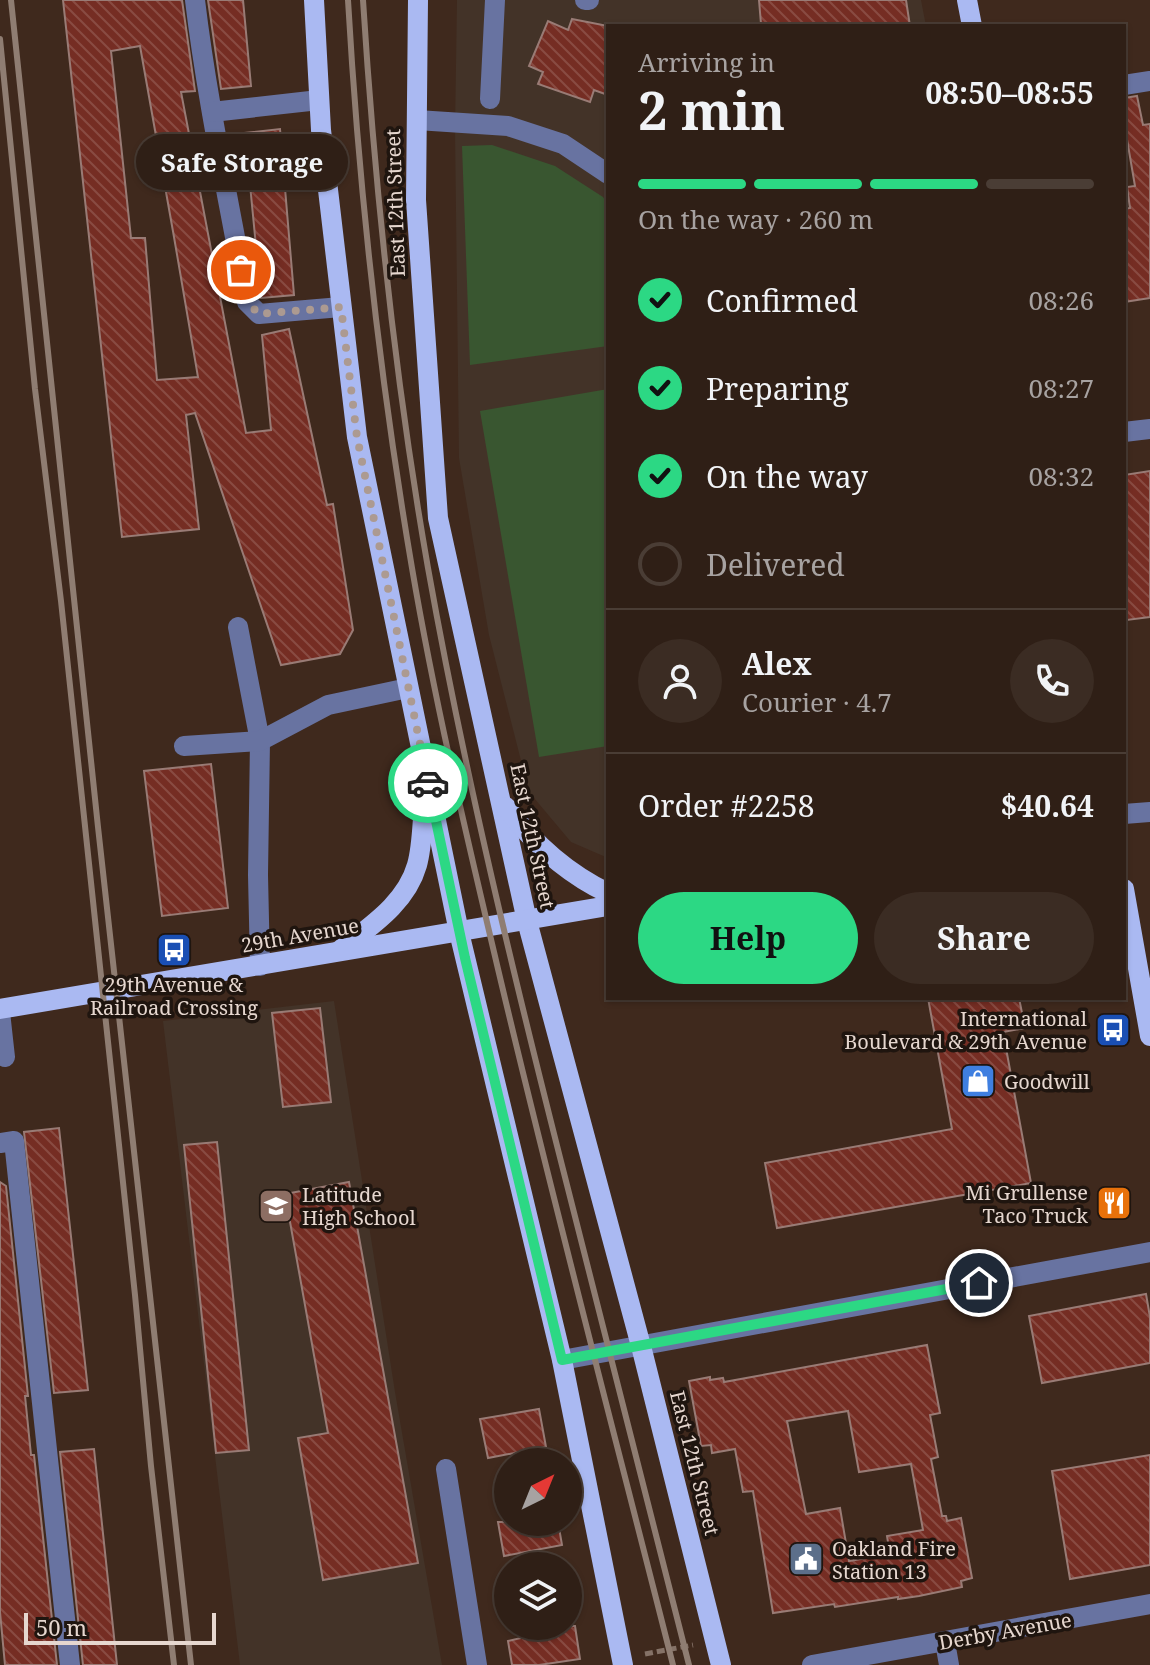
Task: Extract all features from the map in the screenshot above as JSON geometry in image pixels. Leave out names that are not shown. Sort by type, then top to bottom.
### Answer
[{"type":"main road","points":[[314,0],[319,100],[357,437],[459,932],[562,1360],[623,1665]]},
{"type":"main road","name":"East 12th Street","points":[[418,0],[416,200],[438,518],[527,921],[641,1346],[721,1665]]},
{"type":"main road","points":[[967,0],[972,24]]},
{"type":"main road","points":[[335,954],[389,910],[406,890],[418,864],[427,776]]},
{"type":"main road","points":[[500,800],[528,836],[563,867],[606,892]]},
{"type":"main road","points":[[1126,900],[1150,1036]]},
{"type":"main road","name":"29th Avenue","points":[[0,1011],[606,906]]},
{"type":"street","points":[[195,0],[204,78],[247,302],[259,314],[341,307]]},
{"type":"street","points":[[490,99],[495,0]]},
{"type":"street","points":[[1126,85],[1150,81]]},
{"type":"street","points":[[212,112],[319,100]]},
{"type":"street","points":[[417,120],[508,126],[563,144],[606,173]]},
{"type":"street","points":[[1126,432],[1150,429]]},
{"type":"street","points":[[238,627],[260,741],[260,966]]},
{"type":"street","points":[[184,746],[260,741],[328,705],[408,688]]},
{"type":"street","points":[[1126,814],[1150,812]]},
{"type":"street","points":[[0,1011],[5,1057]]},
{"type":"street","points":[[0,1143],[14,1141],[70,1665]]},
{"type":"street","points":[[562,1360],[1150,1252]]},
{"type":"street","points":[[446,1469],[477,1665]]},
{"type":"street","name":"Derby Avenue","points":[[812,1665],[1150,1604]]},
{"type":"street","points":[[945,1642],[949,1665]]},
{"type":"path","points":[[645,1654],[693,1645]]},
{"type":"shaded area","points":[[457,0],[921,0],[926,24],[606,24],[606,857],[571,842],[529,792],[489,635],[459,458],[455,129]]},
{"type":"shaded area","name":"Latitude High School","points":[[334,1001],[395,1392],[442,1665],[240,1665],[163,1021]]},
{"type":"green space","points":[[492,145],[555,166],[603,197],[606,201],[606,346],[470,365],[462,146]]},
{"type":"green space","points":[[606,389],[606,746],[539,757],[480,411]]},
{"type":"building","points":[[63,0],[182,0],[195,91],[181,92],[246,433],[271,430],[262,335],[289,329],[327,505],[333,504],[353,630],[340,654],[281,665],[195,413],[186,415],[199,529],[122,537]],"holes":[[[140,46],[198,377],[157,380],[145,238],[131,238],[111,51]]]},
{"type":"building","points":[[208,0],[243,0],[251,86],[221,89]]},
{"type":"building","points":[[759,0],[906,0],[910,24],[761,24]]},
{"type":"building","points":[[572,19],[606,26],[606,94],[594,90],[590,102],[538,84],[543,72],[529,66],[548,21],[568,30]]},
{"type":"building","points":[[1137,96],[1143,125],[1150,124],[1150,298],[1126,302],[1126,209],[1130,208],[1127,187],[1135,186],[1126,134],[1126,98]]},
{"type":"building","points":[[280,129],[294,295],[261,298],[245,133]]},
{"type":"building","points":[[1150,471],[1150,617],[1127,620],[1126,615],[1126,475]]},
{"type":"building","points":[[211,764],[228,908],[162,916],[144,771]]},
{"type":"building","name":"Goodwill","points":[[928,1000],[1019,1000],[1025,1028],[1003,1032],[1031,1183],[777,1228],[765,1163],[952,1129]]},
{"type":"building","points":[[320,1008],[331,1102],[283,1107],[272,1013]]},
{"type":"building","points":[[59,1128],[88,1390],[54,1393],[24,1132]]},
{"type":"building","points":[[217,1142],[249,1450],[216,1453],[184,1145]]},
{"type":"building","points":[[0,1182],[6,1186],[28,1396],[25,1396],[31,1455],[34,1455],[57,1665],[5,1665],[0,1612]]},
{"type":"building","points":[[349,1182],[418,1563],[323,1580],[298,1438],[328,1433],[285,1194]]},
{"type":"building","points":[[1146,1294],[1150,1317],[1150,1363],[1042,1383],[1029,1316]]},
{"type":"building","points":[[927,1345],[940,1413],[930,1415],[938,1457],[931,1459],[942,1516],[946,1516],[947,1521],[961,1518],[972,1578],[961,1581],[962,1587],[919,1596],[773,1613],[753,1491],[743,1492],[735,1449],[712,1453],[711,1445],[701,1446],[689,1381],[710,1377],[710,1380],[723,1378],[724,1382]],"holes":[[[848,1411],[859,1472],[911,1464],[923,1530],[887,1536],[890,1554],[849,1561],[840,1508],[806,1514],[787,1421]]]},
{"type":"building","points":[[539,1409],[546,1447],[494,1448],[494,1457],[488,1458],[480,1419]]},
{"type":"building","points":[[94,1449],[117,1665],[83,1665],[60,1452]]},
{"type":"building","points":[[1150,1455],[1150,1565],[1070,1579],[1052,1471]]},
{"type":"building","points":[[500,1536],[560,1536],[562,1545],[525,1552],[503,1552]]},
{"type":"building","points":[[577,1640],[580,1659],[512,1665],[508,1641]]},
{"type":"railway","points":[[11,0],[191,1665]]},
{"type":"railway","points":[[348,0],[358,143],[381,356],[412,568],[430,665],[515,1042],[673,1665]]},
{"type":"railway","points":[[363,0],[380,214],[396,356],[442,646],[510,955],[689,1665]]},
{"type":"railway","points":[[0,39],[35,389],[61,601],[174,1665]]},
{"type":"way so far","points":[[241,270],[247,302],[259,314],[341,307],[357,437],[428,783]]},
{"type":"place","name":"Safe Storage","points":[[241,270]]},
{"type":"place","name":"29th Avenue & Railroad Crossing","points":[[174,950]]},
{"type":"place","name":"International Boulevard & 29th Avenue","points":[[1113,1030]]},
{"type":"place","name":"Goodwill","points":[[978,1081]]},
{"type":"place","name":"Mi Grullense Taco Truck","points":[[1114,1203]]},
{"type":"place","name":"Latitude High School","points":[[276,1206]]},
{"type":"place","name":"Oakland Fire Station 13","points":[[806,1559]]},
{"type":"route","points":[[428,783],[465,958],[562,1360],[979,1283]]}]
